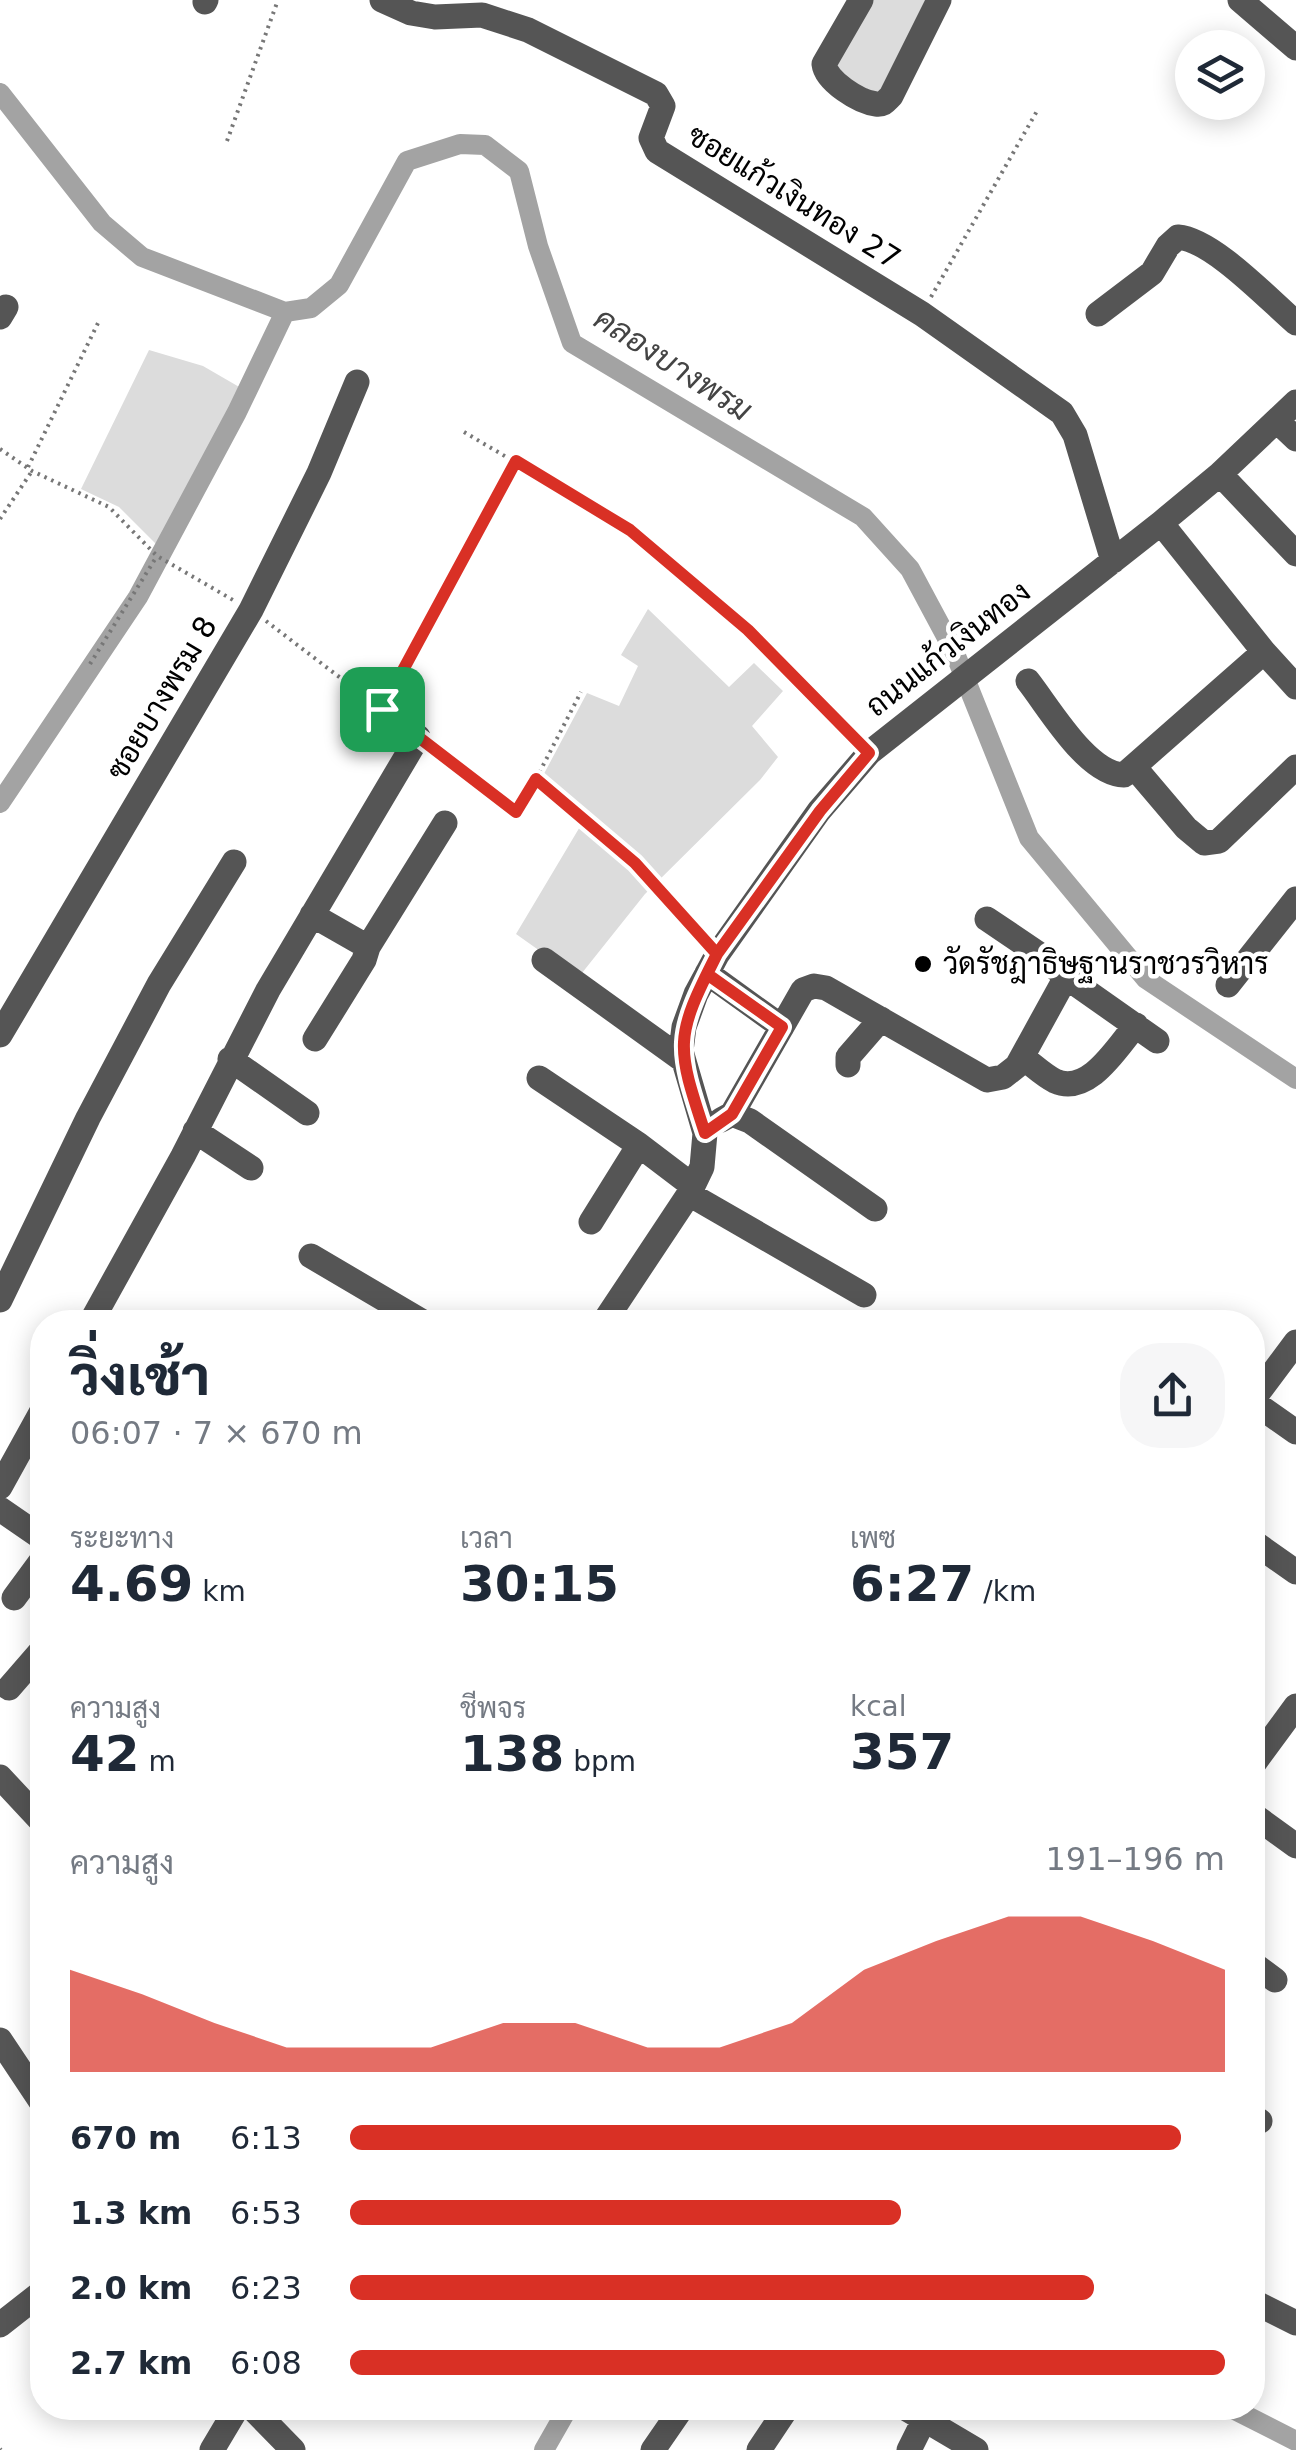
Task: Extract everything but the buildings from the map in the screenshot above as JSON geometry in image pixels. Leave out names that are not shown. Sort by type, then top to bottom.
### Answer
[{"type":"street","name":"ซอยแก้วเงินทอง 27","points":[[382,0],[411,13],[482,16],[528,30],[656,94],[664,106],[651,138],[657,151],[922,314],[1062,412],[1075,434],[1113,561]]},
{"type":"street","points":[[861,0],[824,64],[825,75],[876,104],[891,96],[939,0]]},
{"type":"street","points":[[1240,0],[1292,34]]},
{"type":"street","points":[[1098,314],[1152,274],[1168,246],[1178,237],[1192,238],[1203,246],[1296,323]]},
{"type":"street","name":"ซอยบางพรม 8","points":[[0,1035],[252,610],[320,473],[357,382]]},
{"type":"street","name":"ถนนแก้วเงินทอง","points":[[612,1310],[691,1190],[706,1149],[684,1060],[684,1027],[712,964],[820,811],[869,753],[1220,474],[1287,430],[1296,402]]},
{"type":"street","points":[[1220,474],[1296,554]]},
{"type":"street","points":[[1161,523],[1296,687]]},
{"type":"street","points":[[1028,681],[1088,758],[1111,775],[1124,775],[1264,652]]},
{"type":"street","points":[[97,1310],[230,1059],[418,738]]},
{"type":"street","points":[[1135,768],[1186,828],[1204,843],[1219,841],[1296,766]]},
{"type":"street","points":[[315,1040],[445,823]]},
{"type":"street","points":[[0,1300],[88,1118],[159,984],[234,862]]},
{"type":"street","points":[[1228,985],[1296,899]]},
{"type":"street","points":[[312,915],[368,947]]},
{"type":"street","points":[[987,919],[1157,1041]]},
{"type":"street","points":[[544,960],[684,1060]]},
{"type":"street","points":[[712,964],[782,1027]]},
{"type":"street","points":[[705,1133],[732,1114],[803,990],[814,986],[826,988],[988,1080],[1003,1077],[1017,1066],[1066,978]]},
{"type":"street","points":[[848,1065],[848,1056],[881,1019]]},
{"type":"street","points":[[1022,1057],[1056,1081],[1072,1084],[1089,1079],[1136,1025]]},
{"type":"street","points":[[230,1059],[308,1113]]},
{"type":"street","points":[[539,1078],[638,1145],[691,1190],[864,1295]]},
{"type":"street","points":[[732,1114],[750,1120],[875,1209]]},
{"type":"street","points":[[195,1131],[251,1168]]},
{"type":"street","points":[[591,1222],[638,1145]]},
{"type":"street","points":[[310,1256],[402,1310]]},
{"type":"street","points":[[1265,1384],[1296,1342]]},
{"type":"street","points":[[1265,1410],[1296,1432]]},
{"type":"street","points":[[0,1486],[30,1432]]},
{"type":"street","points":[[0,1509],[30,1530]]},
{"type":"street","points":[[1265,1551],[1296,1572]]},
{"type":"street","points":[[14,1598],[30,1576]]},
{"type":"street","points":[[9,1688],[30,1664]]},
{"type":"street","points":[[1265,1748],[1296,1706]]},
{"type":"street","points":[[0,1778],[30,1809]]},
{"type":"street","points":[[1265,1823],[1296,1846]]},
{"type":"street","points":[[1265,1973],[1275,1980]]},
{"type":"street","points":[[0,2040],[30,2086]]},
{"type":"street","points":[[0,2325],[30,2301]]},
{"type":"street","points":[[1265,2308],[1296,2323]]},
{"type":"street","points":[[212,2450],[230,2420]]},
{"type":"street","points":[[264,2420],[293,2450]]},
{"type":"street","points":[[653,2450],[674,2420]]},
{"type":"street","points":[[759,2450],[779,2420]]},
{"type":"street","points":[[909,2450],[914,2420]]},
{"type":"street","points":[[925,2420],[976,2450]]},
{"type":"path","points":[[227,142],[278,0]]},
{"type":"path","points":[[922,314],[1037,111]]},
{"type":"path","points":[[0,519],[30,469],[98,323]]},
{"type":"path","points":[[464,432],[630,530],[748,630],[869,753]]},
{"type":"path","points":[[0,450],[109,507],[160,557],[252,610],[516,812],[581,692]]},
{"type":"path","points":[[382,709],[516,461]]},
{"type":"path","points":[[90,664],[160,557]]},
{"type":"path","points":[[536,779],[626,854],[712,964]]},
{"type":"shaded area","points":[[871,0],[932,0],[885,95],[841,80],[836,61]]},
{"type":"shaded area","points":[[149,350],[203,366],[241,388],[161,549],[119,507],[81,489]]},
{"type":"shaded area","points":[[648,609],[729,687],[754,663],[783,691],[752,726],[778,757],[760,780],[645,894],[578,978],[516,934],[581,825],[538,785],[587,693],[619,706],[638,666],[621,655]]},
{"type":"waterway","name":"คลองบางพรม","points":[[0,93],[102,223],[142,257],[285,312],[311,308],[339,285],[407,161],[460,144],[485,145],[519,171],[538,246],[572,343],[863,517],[910,569],[954,651],[1029,838],[1146,979],[1296,1079]]},
{"type":"waterway","points":[[0,803],[138,597],[237,412],[285,312]]},
{"type":"waterway","points":[[544,2450],[561,2420]]},
{"type":"waterway","points":[[1255,2420],[1296,2441]]},
{"type":"place","name":"วัดรัชฎาธิษฐานราชวรวิหาร","points":[[923,964]]},
{"type":"route","points":[[382,709],[516,461],[630,530],[748,630],[869,753],[820,811],[717,954],[707,974],[782,1027],[732,1114],[705,1133],[681,1051],[684,1027],[696,994],[717,954],[635,863],[536,779],[516,812],[382,709]]}]
